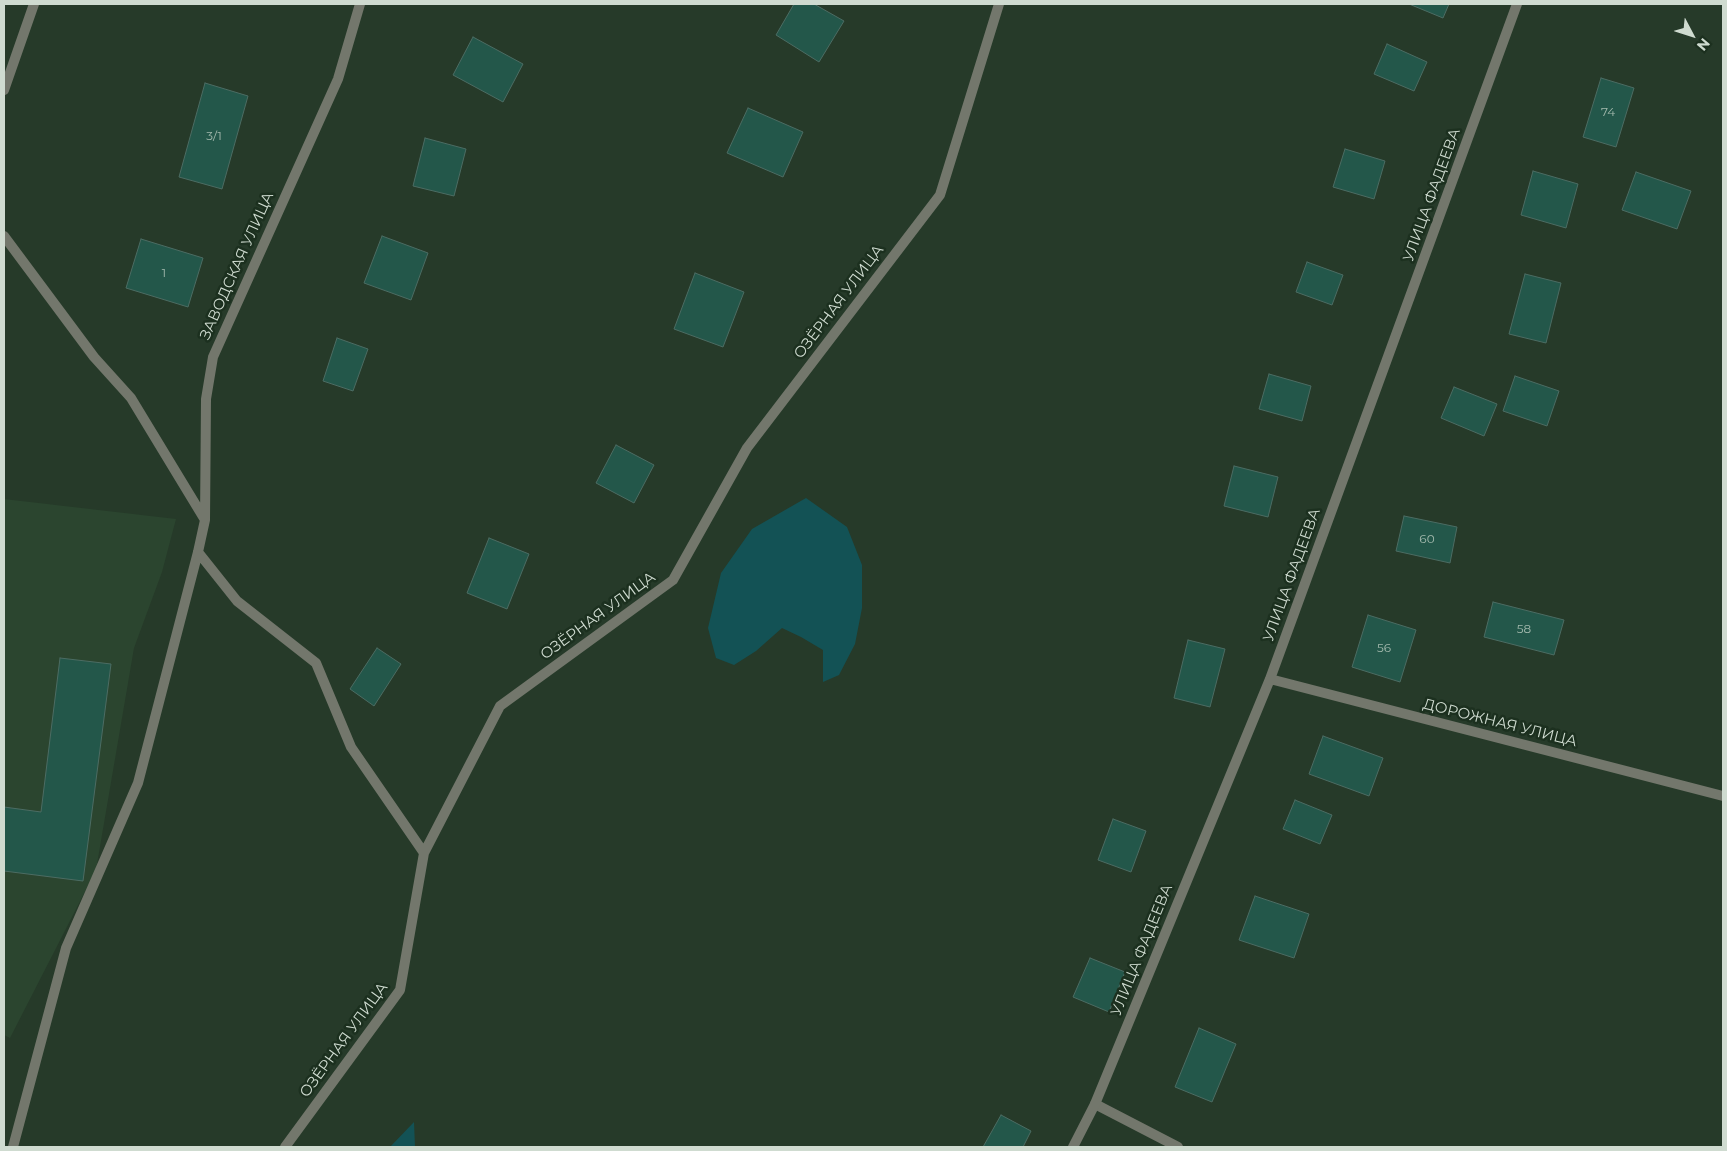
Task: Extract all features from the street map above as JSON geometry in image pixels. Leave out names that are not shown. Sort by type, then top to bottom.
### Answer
[{"type":"street","points":[[4,90],[34,4]]},
{"type":"street","name":"ЗАВОДСКАЯ УЛИЦА","points":[[13,1147],[66,948],[138,783],[198,552],[205,520],[206,399],[213,356],[338,79],[360,4]]},
{"type":"street","name":"ОЗЁРНАЯ УЛИЦА","points":[[285,1147],[400,990],[424,853],[500,706],[672,580],[747,448],[940,195],[1000,4]]},
{"type":"street","name":"УЛИЦА ФАДЕЕВА","points":[[1073,1147],[1095,1104],[1270,679],[1517,4]]},
{"type":"street","points":[[4,236],[94,357],[131,398],[205,520]]},
{"type":"street","points":[[198,552],[237,601],[316,663],[351,747],[424,853]]},
{"type":"street","name":"ДОРОЖНАЯ УЛИЦА","points":[[1270,679],[1723,796]]},
{"type":"street","points":[[1095,1104],[1178,1147]]},
{"type":"shaded area","points":[[4,499],[176,519],[162,572],[134,648],[96,870],[10,1038],[4,1035]]},
{"type":"water","points":[[806,498],[847,527],[862,565],[862,608],[855,644],[839,675],[823,682],[823,650],[782,628],[756,651],[734,665],[716,658],[708,628],[721,573],[752,529]]},
{"type":"water","points":[[414,1122],[415,1147],[390,1147]]},
{"type":"building","points":[[794,4],[814,4],[844,21],[819,62],[776,35]]},
{"type":"building","points":[[1409,4],[1449,4],[1443,18]]},
{"type":"building","points":[[473,37],[523,64],[503,102],[453,75]]},
{"type":"building","points":[[1387,44],[1427,62],[1414,91],[1374,74]]},
{"type":"building","points":[[1601,78],[1634,88],[1616,147],[1583,137]]},
{"type":"building","points":[[205,83],[248,96],[222,189],[179,177]]},
{"type":"building","points":[[748,108],[803,132],[783,177],[727,153]]},
{"type":"building","points":[[425,138],[466,149],[454,196],[413,186]]},
{"type":"building","points":[[1345,149],[1385,161],[1374,199],[1333,187]]},
{"type":"building","points":[[1533,171],[1578,184],[1566,228],[1521,215]]},
{"type":"building","points":[[1636,172],[1691,191],[1677,229],[1622,210]]},
{"type":"building","points":[[382,236],[428,253],[411,300],[364,283]]},
{"type":"building","points":[[141,239],[203,258],[188,307],[126,288]]},
{"type":"building","points":[[1307,262],[1343,275],[1332,305],[1296,292]]},
{"type":"building","points":[[695,273],[744,292],[723,347],[674,329]]},
{"type":"building","points":[[1525,274],[1561,283],[1546,343],[1509,334]]},
{"type":"building","points":[[337,338],[368,349],[353,391],[323,381]]},
{"type":"building","points":[[1269,374],[1311,386],[1302,421],[1259,409]]},
{"type":"building","points":[[1515,376],[1559,391],[1547,426],[1503,411]]},
{"type":"building","points":[[1454,387],[1497,404],[1484,436],[1441,418]]},
{"type":"building","points":[[616,445],[654,465],[634,503],[596,483]]},
{"type":"building","points":[[1234,466],[1278,477],[1268,517],[1224,506]]},
{"type":"building","points":[[1404,516],[1457,527],[1450,563],[1396,551]]},
{"type":"building","points":[[489,538],[529,554],[507,609],[467,593]]},
{"type":"building","points":[[1493,602],[1564,620],[1554,655],[1484,637]]},
{"type":"building","points":[[1368,615],[1416,630],[1400,682],[1352,667]]},
{"type":"building","points":[[1188,640],[1225,649],[1210,707],[1174,698]]},
{"type":"building","points":[[377,648],[401,664],[374,706],[350,689]]},
{"type":"building","points":[[60,658],[111,664],[83,881],[4,871],[4,807],[41,812]]},
{"type":"building","points":[[1323,736],[1383,758],[1369,796],[1309,774]]},
{"type":"building","points":[[1295,800],[1332,815],[1320,844],[1283,829]]},
{"type":"building","points":[[1113,819],[1146,831],[1131,872],[1098,860]]},
{"type":"building","points":[[1255,896],[1309,914],[1294,958],[1239,940]]},
{"type":"building","points":[[1090,958],[1125,972],[1109,1012],[1073,997]]},
{"type":"building","points":[[1199,1028],[1236,1044],[1212,1102],[1175,1087]]},
{"type":"building","points":[[1001,1115],[1031,1131],[1023,1147],[983,1147]]}]
